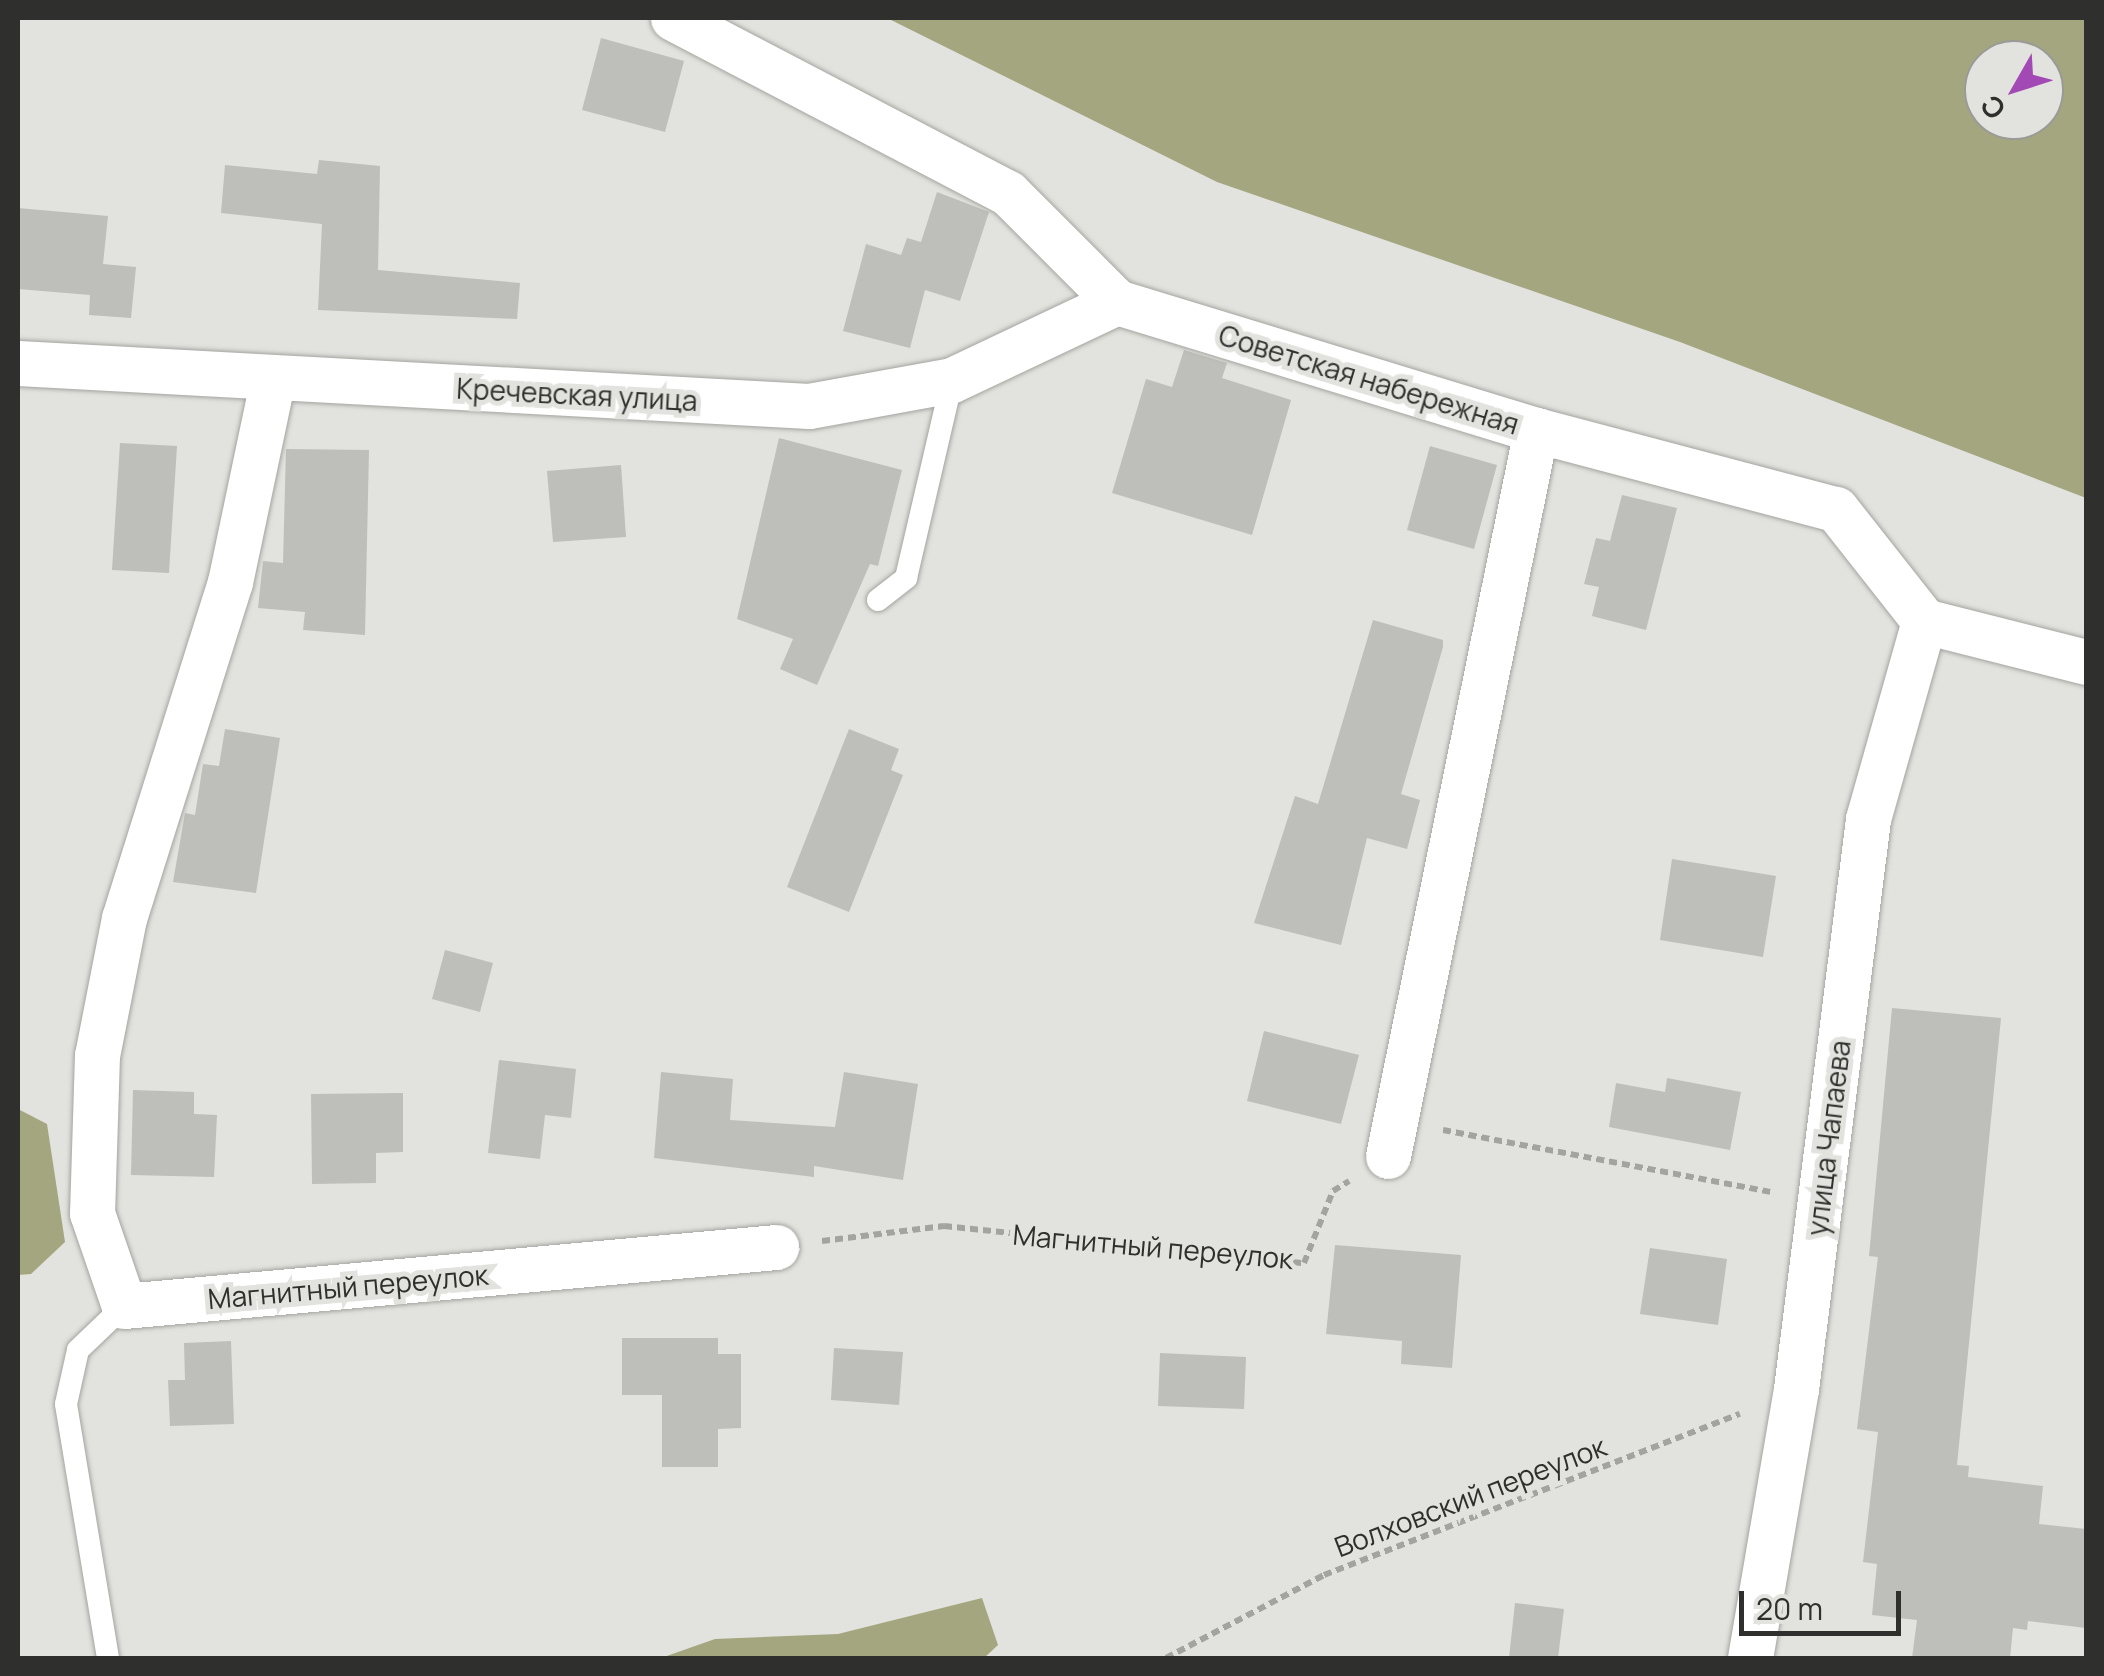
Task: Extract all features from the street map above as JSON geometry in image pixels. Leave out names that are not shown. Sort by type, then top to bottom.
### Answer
[{"type":"street","name":"Советская набережная","points":[[673,18],[1008,193],[1117,302],[1536,430],[1836,509],[1924,622]]},
{"type":"street","name":"Кречевская улица","points":[[18,363],[810,406],[952,380],[1117,302]]},
{"type":"street","points":[[124,1306],[92,1213],[97,1055],[124,918],[230,582],[273,378]]},
{"type":"street","points":[[1392,1138],[1484,655],[1536,430]]},
{"type":"street","points":[[1924,622],[2086,662]]},
{"type":"street","name":"улица Чапаева","points":[[1750,1658],[1796,1390],[1868,819],[1924,622]]},
{"type":"street","name":"Магнитный переулок","points":[[124,1306],[776,1247]]},
{"type":"lane","points":[[878,600],[906,578],[952,380]]},
{"type":"lane","points":[[108,1658],[66,1404],[78,1350],[124,1306]]},
{"type":"path","points":[[1392,1138],[1820,1201]]},
{"type":"path","name":"Магнитный переулок","points":[[776,1247],[944,1226],[1304,1263],[1332,1191],[1392,1138]]},
{"type":"path","name":"Волховский переулок","points":[[1166,1658],[1324,1575],[1796,1390]]},
{"type":"shaded area","points":[[887,18],[2086,18],[2086,498],[1680,342],[1217,182]]},
{"type":"shaded area","points":[[18,1109],[47,1124],[65,1242],[31,1274],[18,1275]]},
{"type":"shaded area","points":[[982,1598],[998,1645],[984,1658],[661,1658],[715,1639],[838,1634]]},
{"type":"building","points":[[601,38],[684,61],[665,132],[582,110]]},
{"type":"building","points":[[319,160],[380,166],[378,270],[520,283],[517,319],[318,310],[322,224],[221,213],[225,165],[317,174]]},
{"type":"building","points":[[937,192],[989,212],[960,301],[925,290],[910,348],[843,331],[866,244],[901,255],[907,238],[921,242]]},
{"type":"building","points":[[18,208],[108,216],[103,264],[136,267],[131,318],[89,315],[90,295],[18,289]]},
{"type":"building","points":[[1184,350],[1227,363],[1222,378],[1291,400],[1252,535],[1112,493],[1146,379],[1172,387]]},
{"type":"building","points":[[779,438],[902,470],[878,566],[870,564],[817,685],[780,669],[793,639],[737,619]]},
{"type":"building","points":[[120,443],[177,446],[169,573],[112,570]]},
{"type":"building","points":[[1430,446],[1497,465],[1474,549],[1407,530]]},
{"type":"building","points":[[286,449],[369,450],[365,635],[303,630],[305,612],[258,608],[263,561],[283,563]]},
{"type":"building","points":[[621,465],[626,537],[553,542],[547,471]]},
{"type":"building","points":[[1622,495],[1677,508],[1646,630],[1592,616],[1599,587],[1584,584],[1596,538],[1610,541]]},
{"type":"building","points":[[1373,620],[1443,640],[1443,647],[1401,794],[1420,800],[1407,849],[1367,838],[1341,945],[1254,923],[1295,796],[1318,804]]},
{"type":"building","points":[[225,729],[280,738],[256,893],[173,882],[185,813],[195,815],[203,764],[219,766]]},
{"type":"building","points":[[849,729],[899,749],[891,770],[903,775],[849,912],[787,887]]},
{"type":"building","points":[[1672,859],[1776,876],[1763,957],[1660,940]]},
{"type":"building","points":[[445,950],[493,963],[480,1012],[432,999]]},
{"type":"building","points":[[1892,1008],[2001,1018],[1957,1465],[1969,1466],[1968,1477],[2043,1486],[2039,1524],[2086,1529],[2086,1628],[2028,1621],[2027,1630],[2013,1628],[2010,1658],[1912,1658],[1917,1620],[1872,1615],[1877,1564],[1863,1562],[1878,1432],[1857,1429],[1878,1257],[1869,1256]]},
{"type":"building","points":[[1264,1031],[1359,1055],[1341,1124],[1247,1101]]},
{"type":"building","points":[[499,1060],[576,1069],[571,1118],[545,1115],[540,1159],[488,1153]]},
{"type":"building","points":[[661,1072],[733,1079],[730,1120],[835,1127],[844,1072],[918,1084],[903,1180],[814,1166],[814,1177],[654,1158]]},
{"type":"building","points":[[1667,1078],[1741,1092],[1730,1150],[1609,1127],[1616,1083],[1665,1092]]},
{"type":"building","points":[[133,1090],[194,1092],[194,1114],[217,1115],[214,1177],[131,1175]]},
{"type":"building","points":[[403,1093],[403,1152],[376,1153],[376,1183],[312,1184],[311,1094]]},
{"type":"building","points":[[1335,1245],[1461,1255],[1452,1368],[1401,1364],[1402,1341],[1326,1334]]},
{"type":"building","points":[[1650,1248],[1727,1259],[1718,1325],[1640,1314]]},
{"type":"building","points":[[622,1338],[718,1338],[718,1354],[741,1354],[741,1428],[718,1429],[718,1467],[662,1467],[662,1395],[622,1395]]},
{"type":"building","points":[[231,1341],[234,1424],[170,1426],[168,1380],[185,1380],[184,1343]]},
{"type":"building","points":[[834,1348],[903,1352],[899,1405],[831,1400]]},
{"type":"building","points":[[1160,1353],[1246,1357],[1244,1409],[1158,1406]]},
{"type":"building","points":[[1515,1603],[1564,1609],[1558,1658],[1509,1658]]}]
